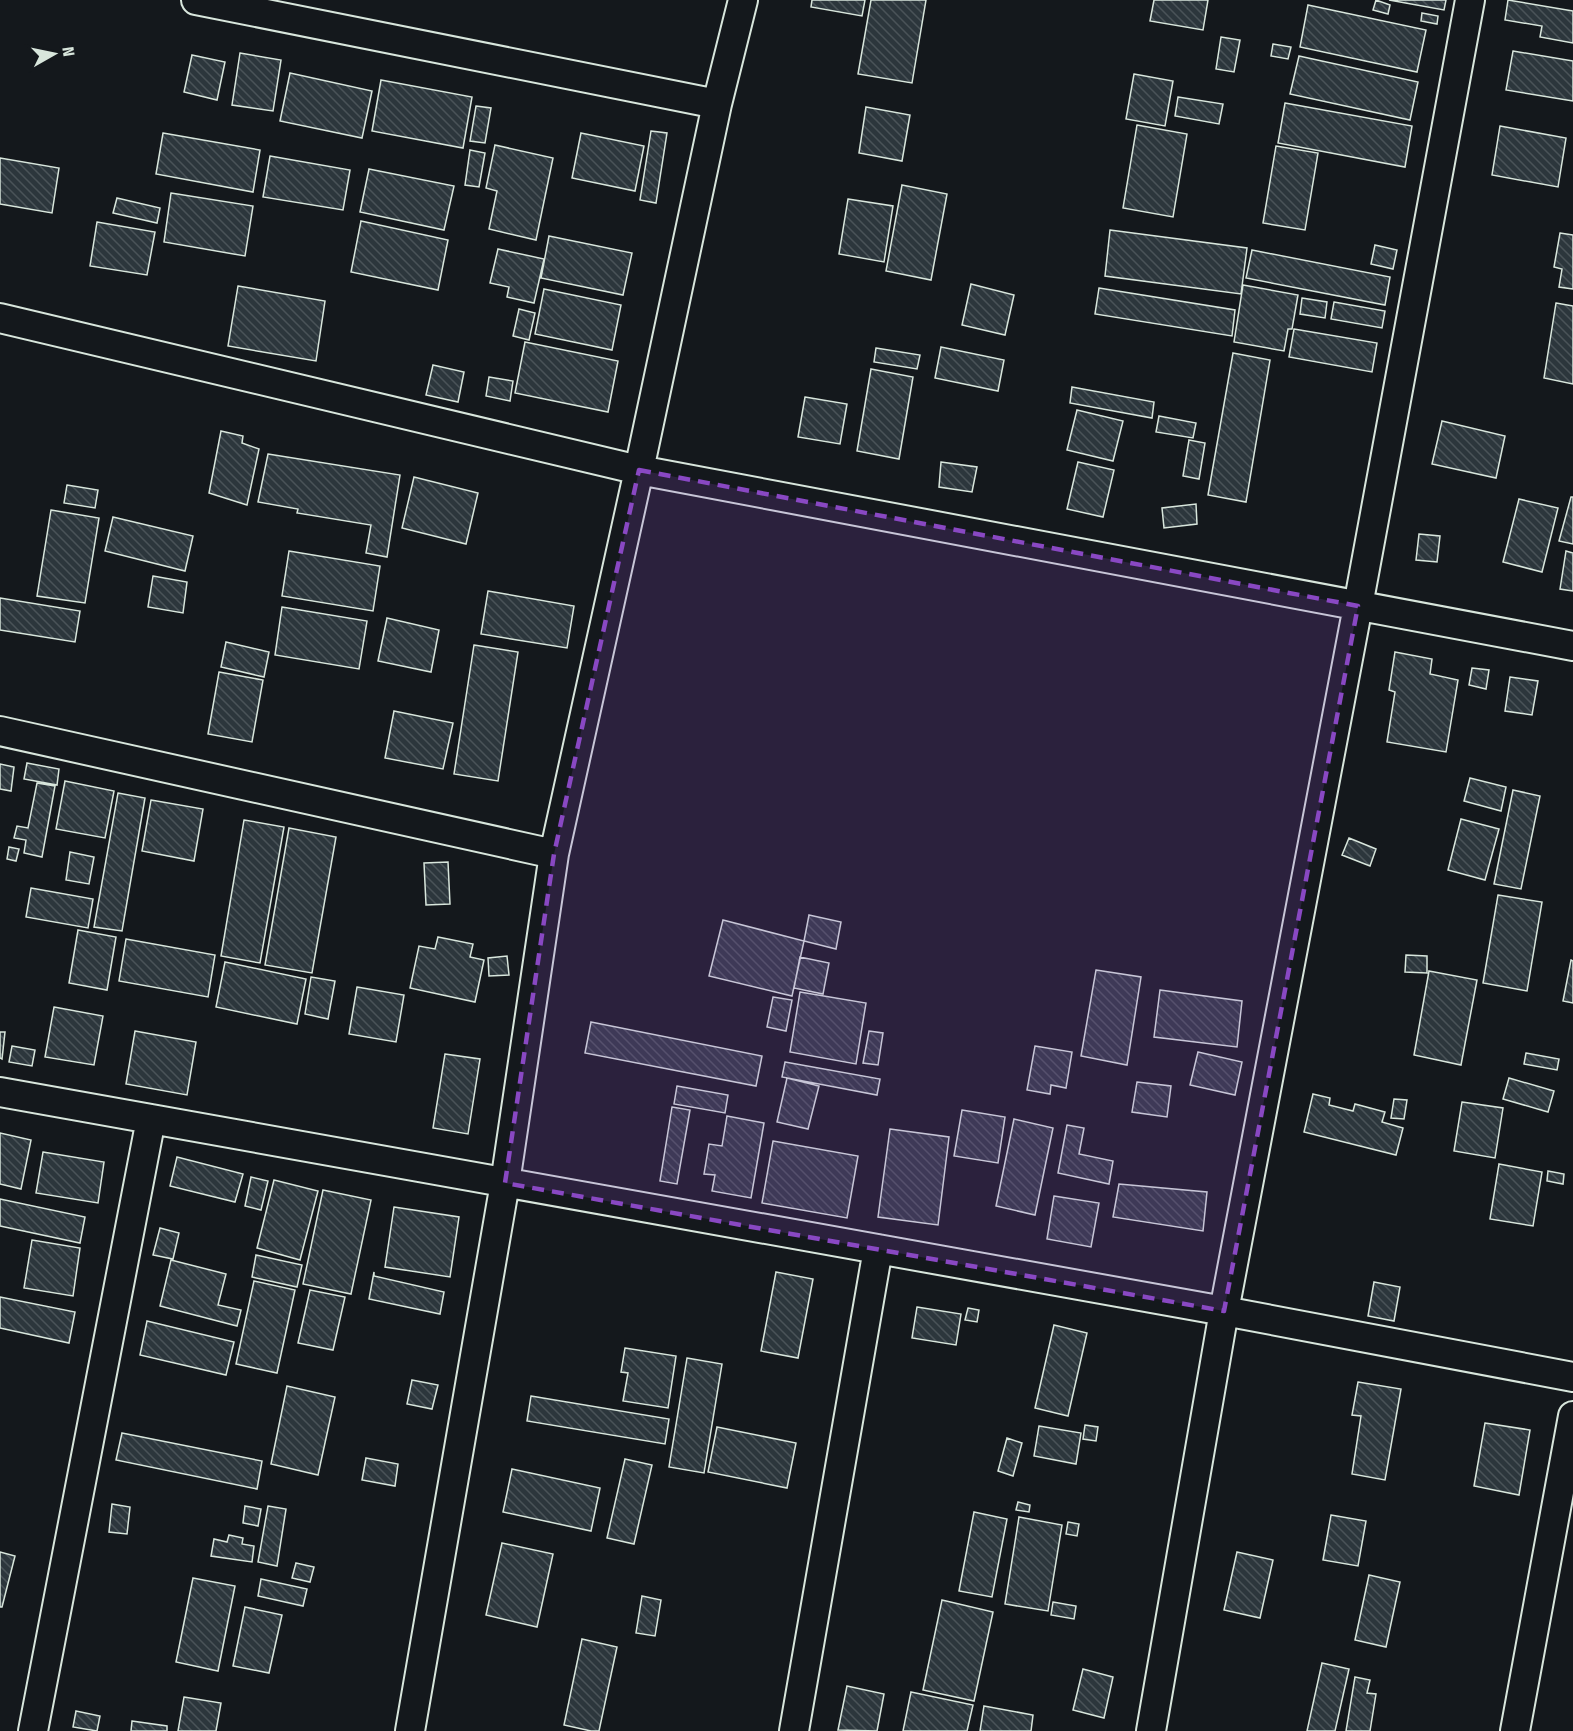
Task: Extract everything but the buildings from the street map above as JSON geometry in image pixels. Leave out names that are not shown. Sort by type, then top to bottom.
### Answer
[{"type":"street","points":[[196,0],[717,104]]},
{"type":"street","points":[[410,1731],[505,1183],[554,854],[717,104],[742,0]]},
{"type":"street","points":[[1151,1731],[1224,1311],[1470,0]]},
{"type":"street","points":[[0,318],[639,470],[1573,646]]},
{"type":"street","points":[[0,731],[554,854]]},
{"type":"street","points":[[0,1092],[1224,1311],[1573,1377]]},
{"type":"street","points":[[33,1731],[151,1119]]},
{"type":"street","points":[[794,1731],[878,1249]]},
{"type":"street","points":[[1515,1731],[1573,1416]]},
{"type":"highlighted area","points":[[639,470],[1358,606],[1224,1311],[505,1183],[554,854]]}]
